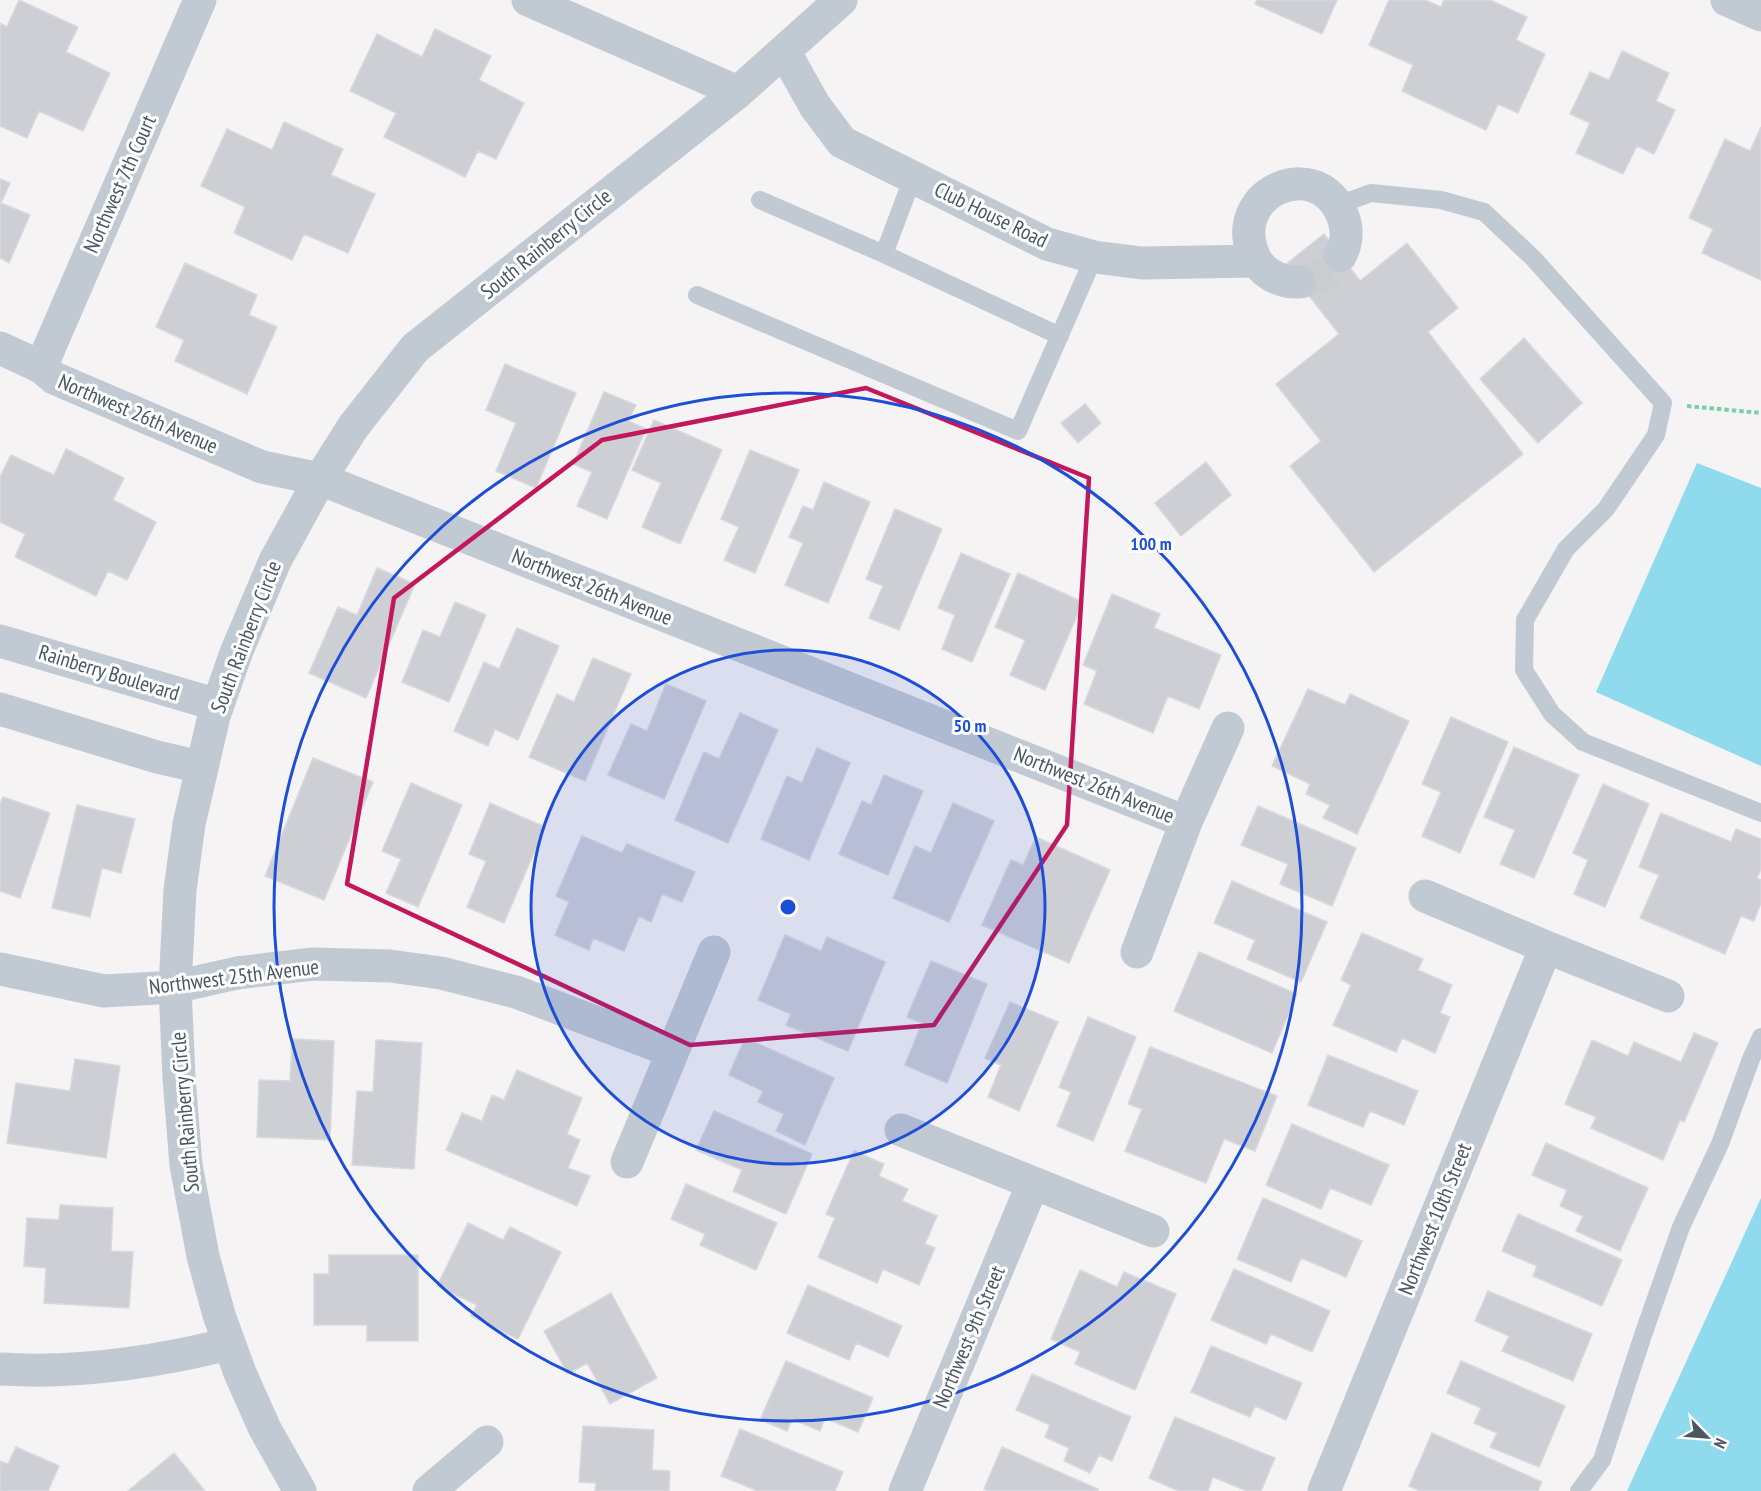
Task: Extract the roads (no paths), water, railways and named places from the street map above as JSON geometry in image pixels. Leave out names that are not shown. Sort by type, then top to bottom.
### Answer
[{"type":"street","name":"Northwest 7th Court","points":[[40,367],[200,0]]},
{"type":"street","points":[[528,0],[738,92]]},
{"type":"street","name":"South Rainberry Circle","points":[[300,1491],[265,1429],[229,1344],[203,1256],[186,1165],[179,1078],[175,987],[180,890],[189,824],[201,767],[218,705],[236,653],[274,561],[320,479],[353,427],[415,348],[738,92],[841,0]]},
{"type":"street","points":[[1727,0],[1761,15]]},
{"type":"street","name":"Club House Road","points":[[784,51],[815,106],[842,142],[1047,244],[1094,257],[1142,263],[1256,261]]},
{"type":"street","points":[[1299,282],[1281,280],[1267,273],[1256,261],[1250,247],[1248,232],[1250,217],[1258,203],[1269,192],[1291,184],[1314,186],[1327,194],[1338,205],[1344,219],[1347,234],[1340,256]]},
{"type":"street","name":"Northwest 26th Avenue","points":[[0,348],[40,367],[54,378],[262,467],[320,479],[1186,822]]},
{"type":"street","name":"Rainberry Boulevard","points":[[0,641],[218,705]]},
{"type":"street","points":[[0,709],[157,757],[201,767]]},
{"type":"street","name":"Northwest 26th Avenue","points":[[1137,952],[1186,822],[1228,728]]},
{"type":"street","points":[[1425,896],[1668,996]]},
{"type":"street","name":"Northwest 10th Street","points":[[1324,1491],[1546,947]]},
{"type":"street","points":[[627,1161],[714,952]]},
{"type":"street","name":"Northwest 25th Avenue","points":[[0,969],[104,991],[175,987],[237,973],[313,964],[390,966],[441,973],[516,992],[672,1051]]},
{"type":"street","points":[[901,1130],[1153,1231]]},
{"type":"street","name":"Northwest 9th Street","points":[[905,1491],[1033,1183]]},
{"type":"street","points":[[0,1369],[24,1371],[112,1366],[229,1344]]},
{"type":"street","points":[[429,1491],[487,1442]]},
{"type":"lane","points":[[884,254],[913,177]]},
{"type":"lane","points":[[1338,205],[1371,193],[1441,200],[1484,212],[1533,258],[1663,403],[1656,435],[1606,509],[1566,549],[1526,620],[1524,669],[1552,714],[1582,742],[1761,813]]},
{"type":"lane","points":[[760,200],[884,254],[1060,336]]},
{"type":"lane","points":[[697,294],[1018,431],[1094,257]]},
{"type":"lane","points":[[1579,1491],[1602,1460],[1642,1335],[1681,1227],[1720,1144],[1761,1037]]},
{"type":"water","points":[[1697,463],[1761,488],[1761,766],[1596,692]]},
{"type":"water","points":[[1761,1198],[1761,1491],[1627,1491]]},
{"type":"tunnel","points":[[1299,282],[1323,274],[1340,256]]}]
